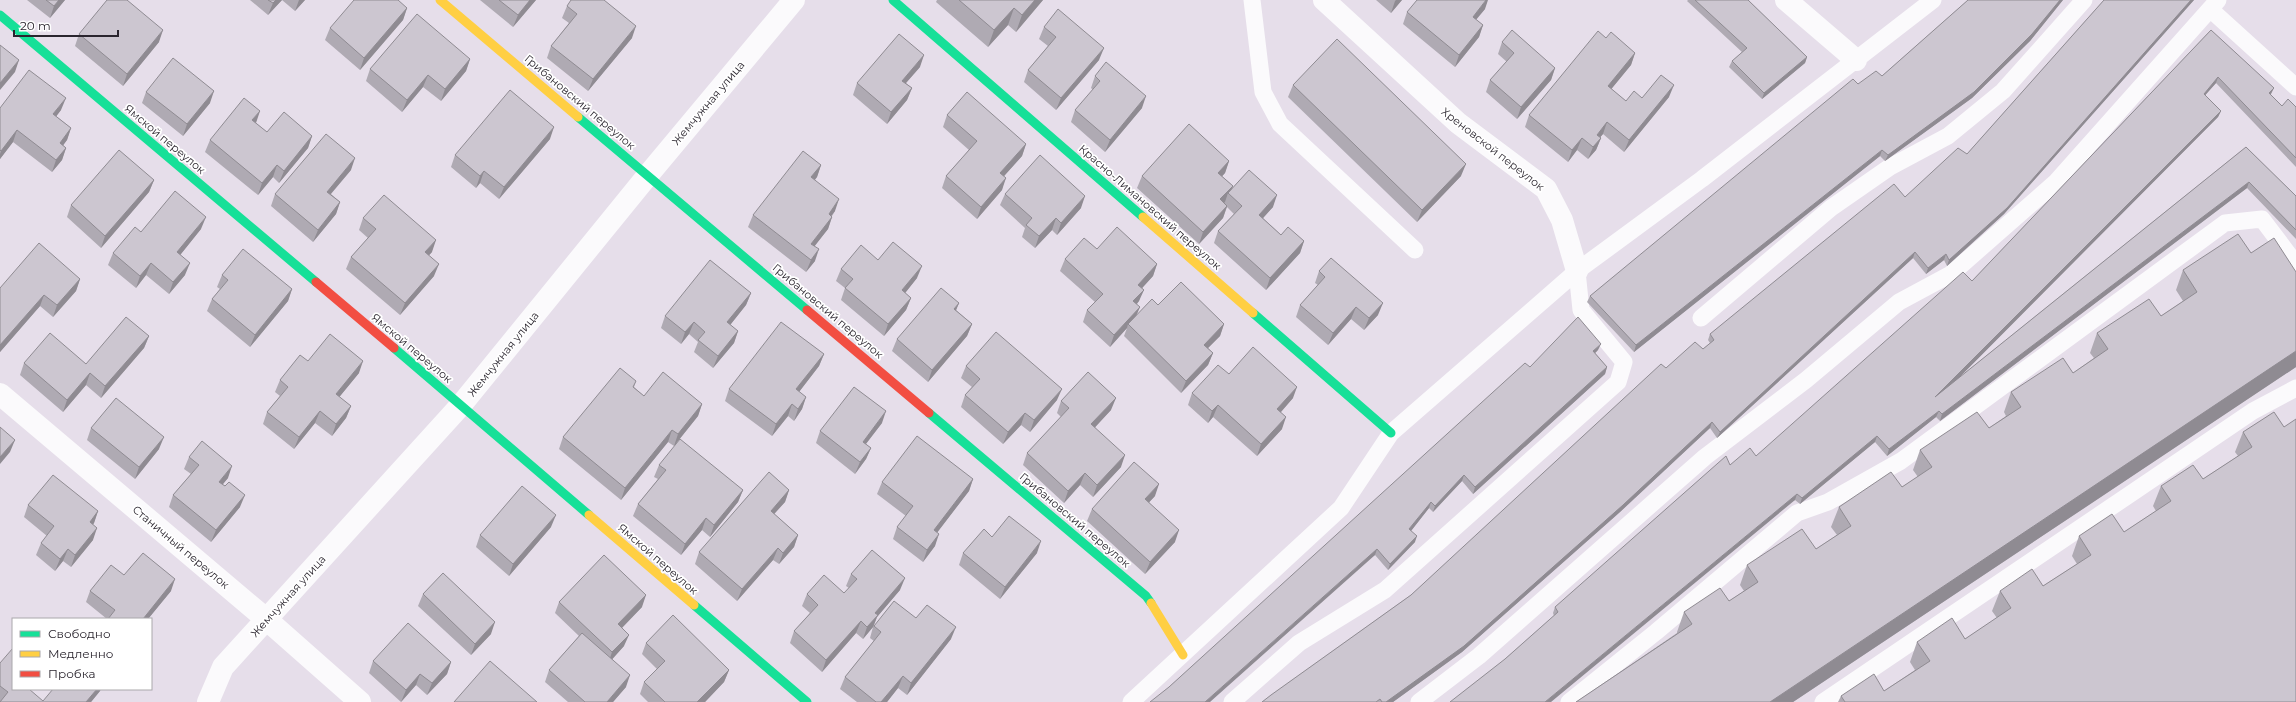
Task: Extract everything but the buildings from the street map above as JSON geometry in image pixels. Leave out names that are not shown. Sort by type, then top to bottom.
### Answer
[{"type":"street","name":"Грибановский переулок","points":[[440,0],[1146,596],[1183,655]]},
{"type":"street","name":"Жемчужная улица","points":[[208,702],[223,667],[461,406],[648,175],[794,0]]},
{"type":"street","name":"Красно-Лимановский переулок","points":[[893,0],[1391,433]]},
{"type":"street","name":"Хреновской переулок","points":[[1324,0],[1458,124],[1546,189],[1562,220],[1577,271]]},
{"type":"street","points":[[1786,0],[1856,60]]},
{"type":"street","name":"Ямской переулок","points":[[0,15],[461,406],[806,702]]},
{"type":"street","name":"Станичный переулок","points":[[0,394],[266,619],[357,701]]},
{"type":"lane","points":[[1252,0],[1262,92],[1280,124],[1415,250]]},
{"type":"lane","points":[[1131,702],[1341,508],[1391,433],[1577,271],[1933,0]]},
{"type":"lane","points":[[1701,318],[1831,208],[1890,167],[1948,136],[2003,91],[2084,0]]},
{"type":"lane","points":[[1419,702],[1479,656],[1705,457],[1806,380],[1899,302],[1951,274],[2056,182],[2214,4],[2296,87]]},
{"type":"lane","points":[[1569,702],[1656,632],[1797,513],[1828,502],[1901,461],[2225,222],[2262,218],[2296,264]]},
{"type":"lane","points":[[1232,702],[1299,643],[1385,590],[1618,382],[1624,362],[1581,310],[1577,271]]},
{"type":"lane","points":[[1823,702],[2253,411],[2296,388]]},
{"type":"traffic: fast","points":[[893,0],[1143,217]]},
{"type":"traffic: fast","points":[[0,15],[316,282]]},
{"type":"traffic: fast","points":[[578,117],[807,310]]},
{"type":"traffic: fast","points":[[1253,313],[1391,433]]},
{"type":"traffic: fast","points":[[394,348],[589,515]]},
{"type":"traffic: fast","points":[[929,413],[1146,596],[1151,603]]},
{"type":"traffic: fast","points":[[694,605],[807,702]]},
{"type":"traffic: slow","points":[[440,0],[578,117]]},
{"type":"traffic: slow","points":[[1143,217],[1253,313]]},
{"type":"traffic: slow","points":[[589,515],[694,605]]},
{"type":"traffic: slow","points":[[1151,603],[1183,655]]},
{"type":"traffic: jam","points":[[316,282],[394,348]]},
{"type":"traffic: jam","points":[[807,310],[929,413]]}]
